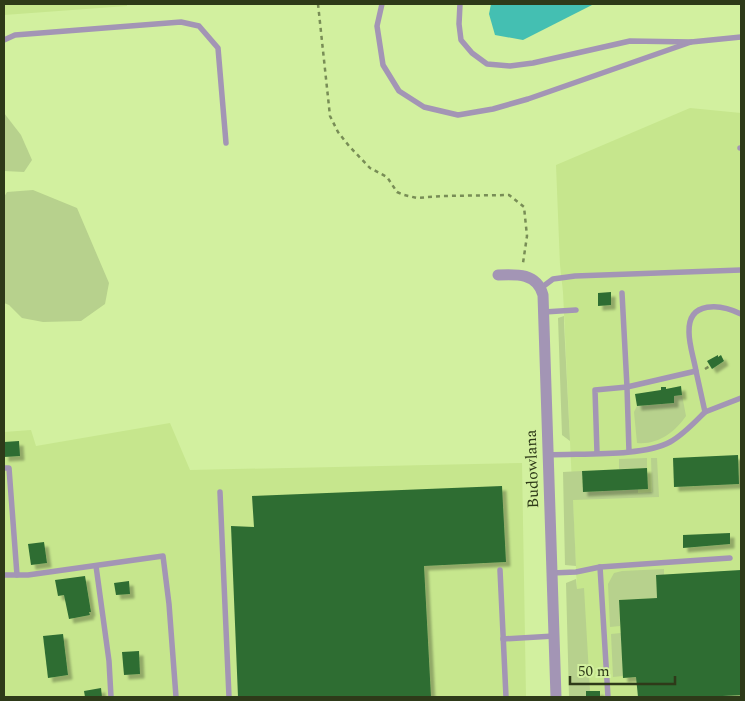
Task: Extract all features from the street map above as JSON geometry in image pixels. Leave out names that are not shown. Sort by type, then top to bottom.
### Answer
[{"type":"street","points":[[498,275],[521,274],[533,279],[541,288]]},
{"type":"street","name":"Budowlana","points":[[541,288],[544,312],[556,697]]},
{"type":"lane","points":[[382,4],[376,26],[383,65],[399,91],[424,108],[458,115],[493,109],[691,42]]},
{"type":"lane","points":[[460,4],[459,24],[461,40],[472,53],[487,64],[510,66],[533,63],[630,41],[691,42],[741,36]]},
{"type":"lane","points":[[4,40],[15,35],[181,22],[199,26],[218,48],[226,144]]},
{"type":"lane","points":[[541,288],[553,279],[575,276],[741,270]]},
{"type":"lane","points":[[622,293],[630,452]]},
{"type":"lane","points":[[705,412],[696,371],[696,359],[688,335],[689,325],[694,314],[700,309],[710,306],[726,308],[741,314]]},
{"type":"lane","points":[[544,312],[576,310]]},
{"type":"lane","points":[[597,453],[595,390],[627,387],[696,371]]},
{"type":"lane","points":[[548,455],[630,452],[659,447],[681,435],[705,412],[741,398]]},
{"type":"lane","points":[[4,468],[9,468],[17,575]]},
{"type":"lane","points":[[220,492],[229,697]]},
{"type":"lane","points":[[4,575],[36,574],[163,556],[169,604],[176,697]]},
{"type":"lane","points":[[552,574],[600,568],[730,558]]},
{"type":"lane","points":[[96,566],[109,661],[111,697]]},
{"type":"lane","points":[[600,568],[608,697]]},
{"type":"lane","points":[[500,570],[506,697]]},
{"type":"lane","points":[[503,639],[554,636]]},
{"type":"path","points":[[318,4],[330,116],[338,132],[370,168],[387,177],[397,192],[404,195],[417,198],[509,195],[524,207],[527,236],[521,274]]},
{"type":"shaded area","points":[[4,4],[127,4],[127,6],[4,15]]},
{"type":"shaded area","points":[[690,108],[741,113],[741,697],[582,697],[556,165]]},
{"type":"shaded area","points":[[4,113],[21,135],[32,160],[24,172],[4,171]]},
{"type":"shaded area","points":[[33,190],[77,208],[109,283],[105,304],[81,321],[43,322],[22,318],[9,305],[4,303],[4,197],[7,192]]},
{"type":"shaded area","points":[[564,316],[570,441],[562,435],[558,318]]},
{"type":"shaded area","points":[[682,395],[686,416],[677,427],[659,440],[637,443],[634,412],[637,406],[674,403],[674,396]]},
{"type":"shaded area","points":[[170,423],[190,470],[522,463],[526,697],[4,697],[4,432],[31,430],[36,446]]},
{"type":"shaded area","points":[[647,458],[647,468],[619,469],[619,459]]},
{"type":"shaded area","points":[[651,458],[657,458],[659,497],[573,500],[576,566],[565,565],[563,472],[582,471],[583,492],[638,489],[638,493],[652,492]]},
{"type":"shaded area","points":[[664,569],[664,575],[656,575],[657,598],[619,600],[620,626],[610,627],[608,584],[614,573]]},
{"type":"shaded area","points":[[576,579],[577,589],[584,588],[590,691],[586,691],[586,697],[569,697],[566,583]]},
{"type":"shaded area","points":[[621,633],[623,676],[613,677],[611,634]]},
{"type":"water","points":[[491,4],[594,4],[523,40],[495,35],[489,14]]},
{"type":"building","points":[[611,292],[611,305],[598,306],[598,293]]},
{"type":"building","points":[[718,355],[718,357],[721,355],[724,361],[712,369],[707,361]]},
{"type":"building","points":[[681,386],[682,395],[674,396],[674,403],[637,406],[635,394],[661,390],[661,387],[666,387],[666,389]]},
{"type":"building","points":[[19,441],[20,456],[4,457],[4,442]]},
{"type":"building","points":[[738,455],[739,484],[674,487],[673,458]]},
{"type":"building","points":[[647,468],[648,489],[583,492],[582,471]]},
{"type":"building","points":[[502,486],[506,562],[424,566],[431,697],[238,697],[231,526],[254,527],[252,496]]},
{"type":"building","points":[[730,533],[730,544],[683,548],[683,535]]},
{"type":"building","points":[[44,542],[47,563],[31,565],[28,544]]},
{"type":"building","points":[[741,570],[741,695],[638,697],[636,677],[623,678],[619,600],[657,598],[656,575]]},
{"type":"building","points":[[85,576],[90,615],[69,619],[64,595],[58,596],[55,580]]},
{"type":"building","points":[[129,581],[130,594],[116,595],[114,583]]},
{"type":"building","points":[[63,634],[68,675],[48,678],[43,636]]},
{"type":"building","points":[[139,651],[140,674],[124,675],[122,652]]},
{"type":"building","points":[[101,688],[102,697],[85,697],[84,691]]},
{"type":"building","points":[[586,691],[600,691],[600,697],[586,697]]}]
